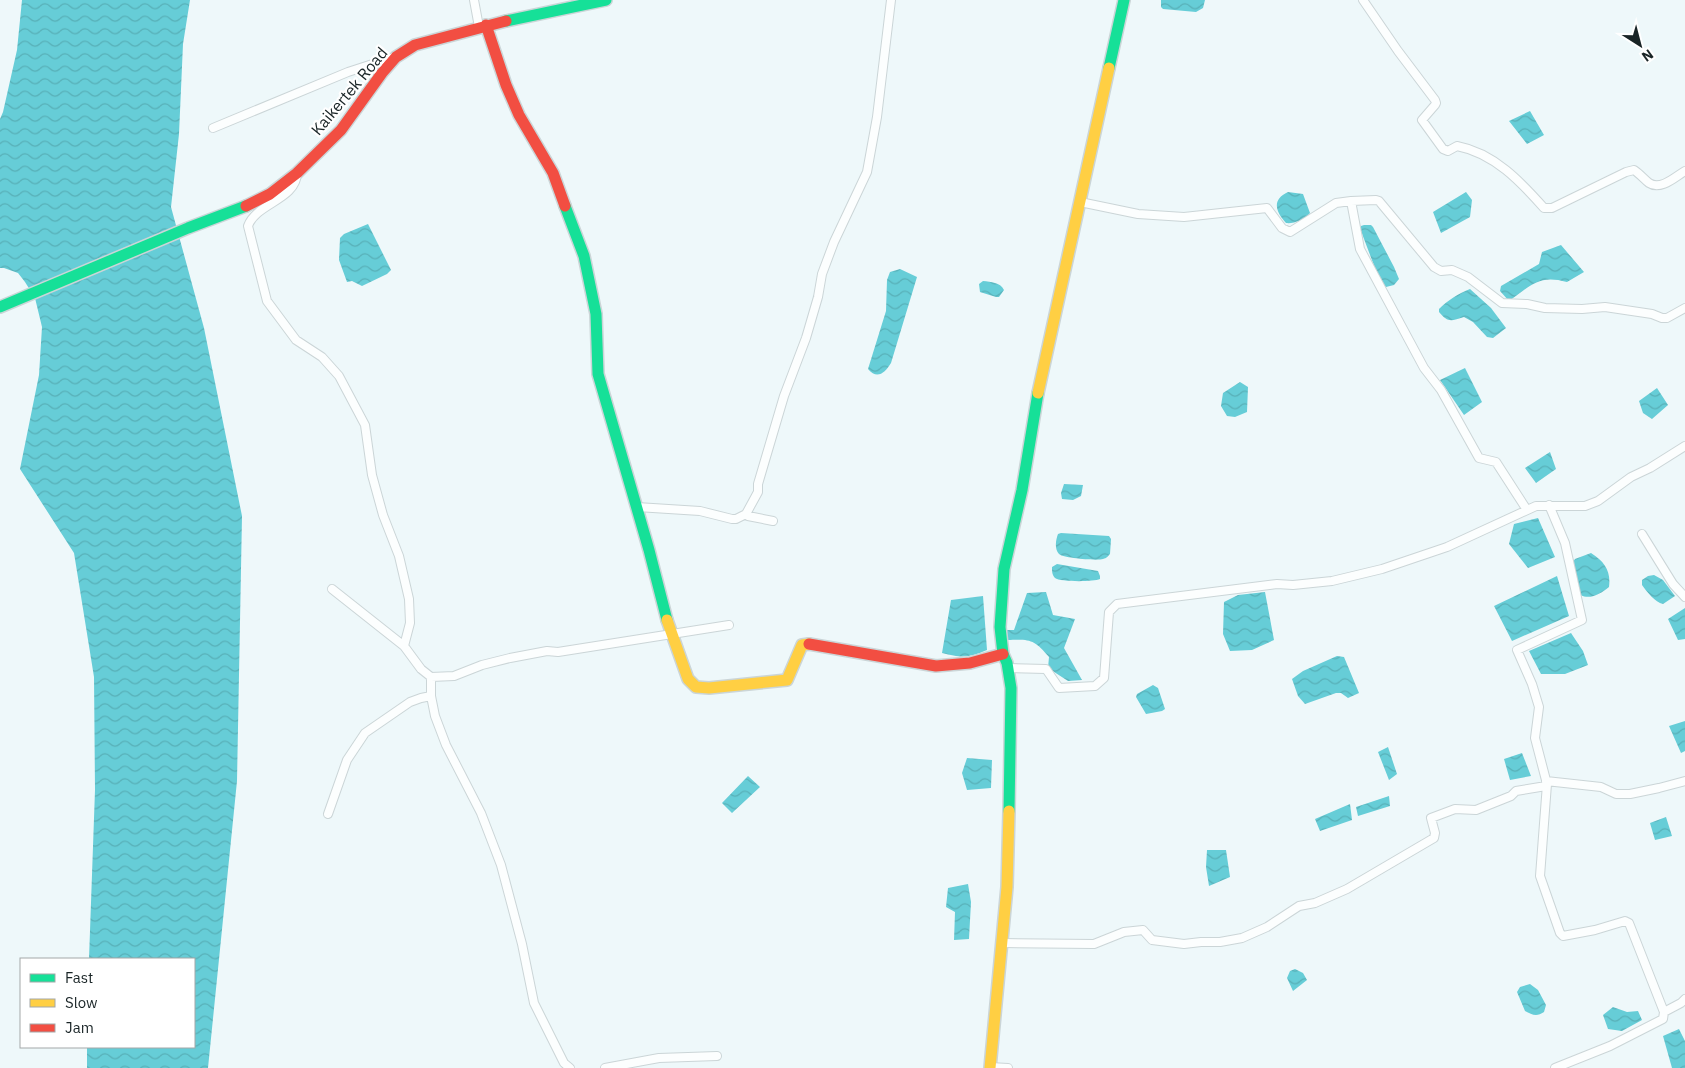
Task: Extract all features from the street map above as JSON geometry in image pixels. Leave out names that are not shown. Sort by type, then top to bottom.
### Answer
[{"type":"main road","name":"Kaikertek Road","points":[[0,307],[188,228],[240,209],[270,194],[297,173],[341,130],[382,73],[396,57],[415,45],[482,26],[606,0]]},
{"type":"main road","points":[[990,1067],[1007,887],[1011,688],[1008,668],[1003,654],[1000,628],[1004,568],[1022,490],[1039,386],[1124,0]]},
{"type":"main road","points":[[482,26],[519,115],[554,173],[584,256],[596,314],[598,374],[671,633],[688,679],[696,687],[709,688],[787,680],[802,645],[812,644],[936,666],[970,663],[1003,654]]},
{"type":"street","points":[[474,0],[482,26]]},
{"type":"street","points":[[636,507],[700,511],[736,519],[746,514],[758,492],[758,484],[784,396],[806,338],[818,297],[822,274],[834,242],[867,172],[877,117],[891,0]]},
{"type":"street","points":[[1363,0],[1435,100],[1435,105],[1422,120],[1443,149],[1448,150],[1457,146],[1484,155],[1519,180],[1544,208],[1552,208],[1626,172],[1634,170],[1655,186],[1664,184],[1685,170]]},
{"type":"street","points":[[213,128],[339,76],[396,57]]},
{"type":"street","points":[[297,173],[295,184],[286,193],[253,216],[248,226],[268,301],[296,340],[322,357],[339,376],[365,425],[372,475],[383,515],[399,556],[409,599],[410,623],[404,646]]},
{"type":"street","points":[[1080,202],[1138,214],[1184,217],[1267,208],[1282,228],[1290,232],[1336,203],[1376,200],[1434,268],[1452,270],[1468,277],[1502,303],[1528,304],[1546,308],[1582,309],[1606,307],[1652,314],[1662,318],[1667,318],[1685,308]]},
{"type":"street","points":[[1351,201],[1360,249],[1424,368],[1440,390],[1479,458],[1496,462],[1527,510]]},
{"type":"street","points":[[1008,668],[1046,670],[1059,688],[1094,686],[1104,678],[1109,612],[1117,604],[1277,584],[1293,585],[1332,581],[1382,569],[1447,547],[1536,506],[1585,506],[1598,501],[1631,477],[1650,468],[1685,446]]},
{"type":"street","points":[[1549,505],[1565,543],[1582,620],[1517,650],[1532,684],[1539,707],[1535,738],[1546,784],[1540,876],[1562,936],[1595,930],[1625,921],[1629,923],[1664,1012],[1663,1019],[1610,1046],[1555,1068]]},
{"type":"street","points":[[746,514],[773,521]]},
{"type":"street","points":[[1642,534],[1673,584],[1685,597]]},
{"type":"street","points":[[332,589],[404,646],[420,669],[432,677],[454,676],[482,665],[547,651],[558,652],[585,648],[729,624]]},
{"type":"street","points":[[432,677],[431,696],[435,716],[446,744],[480,813],[501,865],[522,944],[534,1003],[564,1063],[570,1068]]},
{"type":"street","points":[[328,814],[347,760],[365,733],[410,702],[431,696]]},
{"type":"street","points":[[1003,944],[1094,944],[1124,932],[1143,930],[1152,940],[1184,944],[1220,942],[1242,938],[1267,927],[1300,906],[1315,903],[1348,889],[1434,838],[1435,833],[1431,818],[1455,809],[1476,810],[1511,796],[1516,791],[1546,784],[1600,787],[1616,794],[1630,794],[1685,781]]},
{"type":"street","points":[[1664,1012],[1684,1003]]},
{"type":"street","points":[[605,1068],[659,1058],[717,1056]]},
{"type":"street","points":[[990,1067],[1008,1068]]},
{"type":"water","points":[[22,0],[190,0],[183,44],[179,134],[171,207],[204,328],[242,516],[237,781],[208,1068],[87,1068],[87,1048],[195,1048],[195,958],[89,958],[95,790],[94,677],[74,553],[20,469],[39,375],[42,327],[35,298],[25,282],[18,273],[0,268],[0,119],[17,50]]},
{"type":"water","points":[[1161,0],[1205,0],[1203,8],[1196,12],[1163,9],[1161,7]]},
{"type":"water","points":[[1530,111],[1544,135],[1527,144],[1509,121]]},
{"type":"water","points":[[1288,192],[1303,194],[1310,213],[1302,220],[1286,223],[1278,210],[1277,202]]},
{"type":"water","points":[[1466,192],[1472,200],[1470,217],[1441,233],[1433,212]]},
{"type":"water","points":[[368,224],[391,270],[387,274],[362,286],[352,281],[347,282],[339,260],[340,238],[344,234]]},
{"type":"water","points":[[1371,225],[1373,227],[1394,267],[1399,279],[1394,285],[1386,287],[1381,284],[1361,231],[1361,226]]},
{"type":"water","points":[[1561,245],[1584,272],[1567,282],[1549,279],[1535,283],[1509,301],[1500,291],[1501,286],[1539,264],[1542,252]]},
{"type":"water","points":[[900,269],[917,277],[891,363],[886,370],[878,375],[868,369],[886,311],[887,280],[890,272]]},
{"type":"water","points":[[983,281],[998,284],[1004,290],[999,297],[980,292],[979,284]]},
{"type":"water","points":[[1470,289],[1491,308],[1506,328],[1493,338],[1487,337],[1473,322],[1464,317],[1450,320],[1439,312],[1439,309],[1449,300]]},
{"type":"water","points":[[1465,368],[1482,402],[1464,415],[1440,380]]},
{"type":"water","points":[[1240,382],[1248,387],[1247,412],[1235,417],[1227,416],[1221,406],[1223,393]]},
{"type":"water","points":[[1657,388],[1668,405],[1652,419],[1643,413],[1639,401]]},
{"type":"water","points":[[1550,452],[1556,469],[1536,483],[1525,468]]},
{"type":"water","points":[[1064,484],[1083,485],[1081,496],[1073,500],[1062,499],[1061,493]]},
{"type":"water","points":[[1538,518],[1555,557],[1528,568],[1509,544],[1514,524]]},
{"type":"water","points":[[1058,534],[1109,536],[1111,539],[1110,554],[1100,560],[1080,559],[1059,554],[1056,541]]},
{"type":"water","points":[[1591,553],[1606,567],[1609,576],[1609,587],[1599,594],[1588,597],[1580,595],[1571,565],[1575,559]]},
{"type":"water","points":[[1057,564],[1098,571],[1100,579],[1077,581],[1055,578],[1052,567]]},
{"type":"water","points":[[1654,575],[1663,580],[1675,596],[1663,604],[1654,599],[1642,585],[1642,580]]},
{"type":"water","points":[[1557,576],[1569,616],[1512,641],[1494,606]]},
{"type":"water","points":[[1046,592],[1053,615],[1075,619],[1064,648],[1082,680],[1068,681],[1048,668],[1049,657],[1035,643],[1026,640],[1007,640],[1005,630],[1014,630],[1027,593]]},
{"type":"water","points":[[1265,592],[1274,640],[1252,650],[1230,651],[1223,634],[1224,602],[1238,595]]},
{"type":"water","points":[[983,596],[987,650],[975,655],[965,656],[942,653],[951,600]]},
{"type":"water","points":[[1685,608],[1685,639],[1678,640],[1668,619]]},
{"type":"water","points":[[1571,633],[1583,651],[1588,665],[1565,674],[1541,674],[1529,651]]},
{"type":"water","points":[[1337,656],[1344,657],[1359,693],[1348,698],[1341,693],[1336,693],[1305,704],[1298,696],[1292,679],[1303,671]]},
{"type":"water","points":[[1153,685],[1158,688],[1165,709],[1146,714],[1136,697],[1137,694]]},
{"type":"water","points":[[1685,721],[1685,751],[1681,753],[1669,726]]},
{"type":"water","points":[[1388,747],[1397,774],[1389,780],[1378,752]]},
{"type":"water","points":[[1522,753],[1531,776],[1510,780],[1504,759]]},
{"type":"water","points":[[967,758],[992,760],[991,788],[967,790],[962,773]]},
{"type":"water","points":[[748,776],[760,787],[732,813],[722,803]]},
{"type":"water","points":[[1389,796],[1390,806],[1358,816],[1356,807]]},
{"type":"water","points":[[1350,804],[1352,820],[1320,831],[1315,819]]},
{"type":"water","points":[[1666,817],[1672,836],[1655,840],[1650,823]]},
{"type":"water","points":[[1207,850],[1226,850],[1230,877],[1209,886],[1206,867]]},
{"type":"water","points":[[968,884],[971,902],[969,939],[954,940],[955,912],[946,907],[948,888]]},
{"type":"water","points":[[1295,969],[1303,973],[1307,980],[1293,991],[1287,978],[1290,971]]},
{"type":"water","points":[[1530,984],[1538,990],[1546,1005],[1544,1012],[1539,1015],[1525,1011],[1517,992],[1520,987]]},
{"type":"water","points":[[1613,1007],[1627,1012],[1638,1011],[1642,1020],[1622,1031],[1608,1029],[1603,1015]]},
{"type":"water","points":[[1679,1029],[1685,1041],[1685,1068],[1672,1068],[1663,1036]]},
{"type":"traffic: fast","points":[[506,21],[606,0]]},
{"type":"traffic: fast","points":[[1109,68],[1124,0]]},
{"type":"traffic: fast","points":[[0,307],[188,228],[246,206]]},
{"type":"traffic: fast","points":[[565,206],[584,256],[596,314],[598,374],[649,550],[667,620]]},
{"type":"traffic: fast","points":[[1009,811],[1011,688],[1007,663],[1003,654],[1000,627],[1004,569],[1022,490],[1038,393]]},
{"type":"traffic: slow","points":[[1038,393],[1109,68]]},
{"type":"traffic: slow","points":[[667,620],[688,679],[696,687],[709,688],[787,680],[802,645],[809,644]]},
{"type":"traffic: slow","points":[[990,1068],[1007,887],[1009,811]]},
{"type":"traffic: jam","points":[[246,206],[270,194],[297,173],[341,130],[382,73],[396,57],[415,45],[506,21]]},
{"type":"traffic: jam","points":[[486,25],[506,85],[519,115],[553,173],[565,206]]},
{"type":"traffic: jam","points":[[809,644],[936,666],[970,663],[1003,654]]}]
